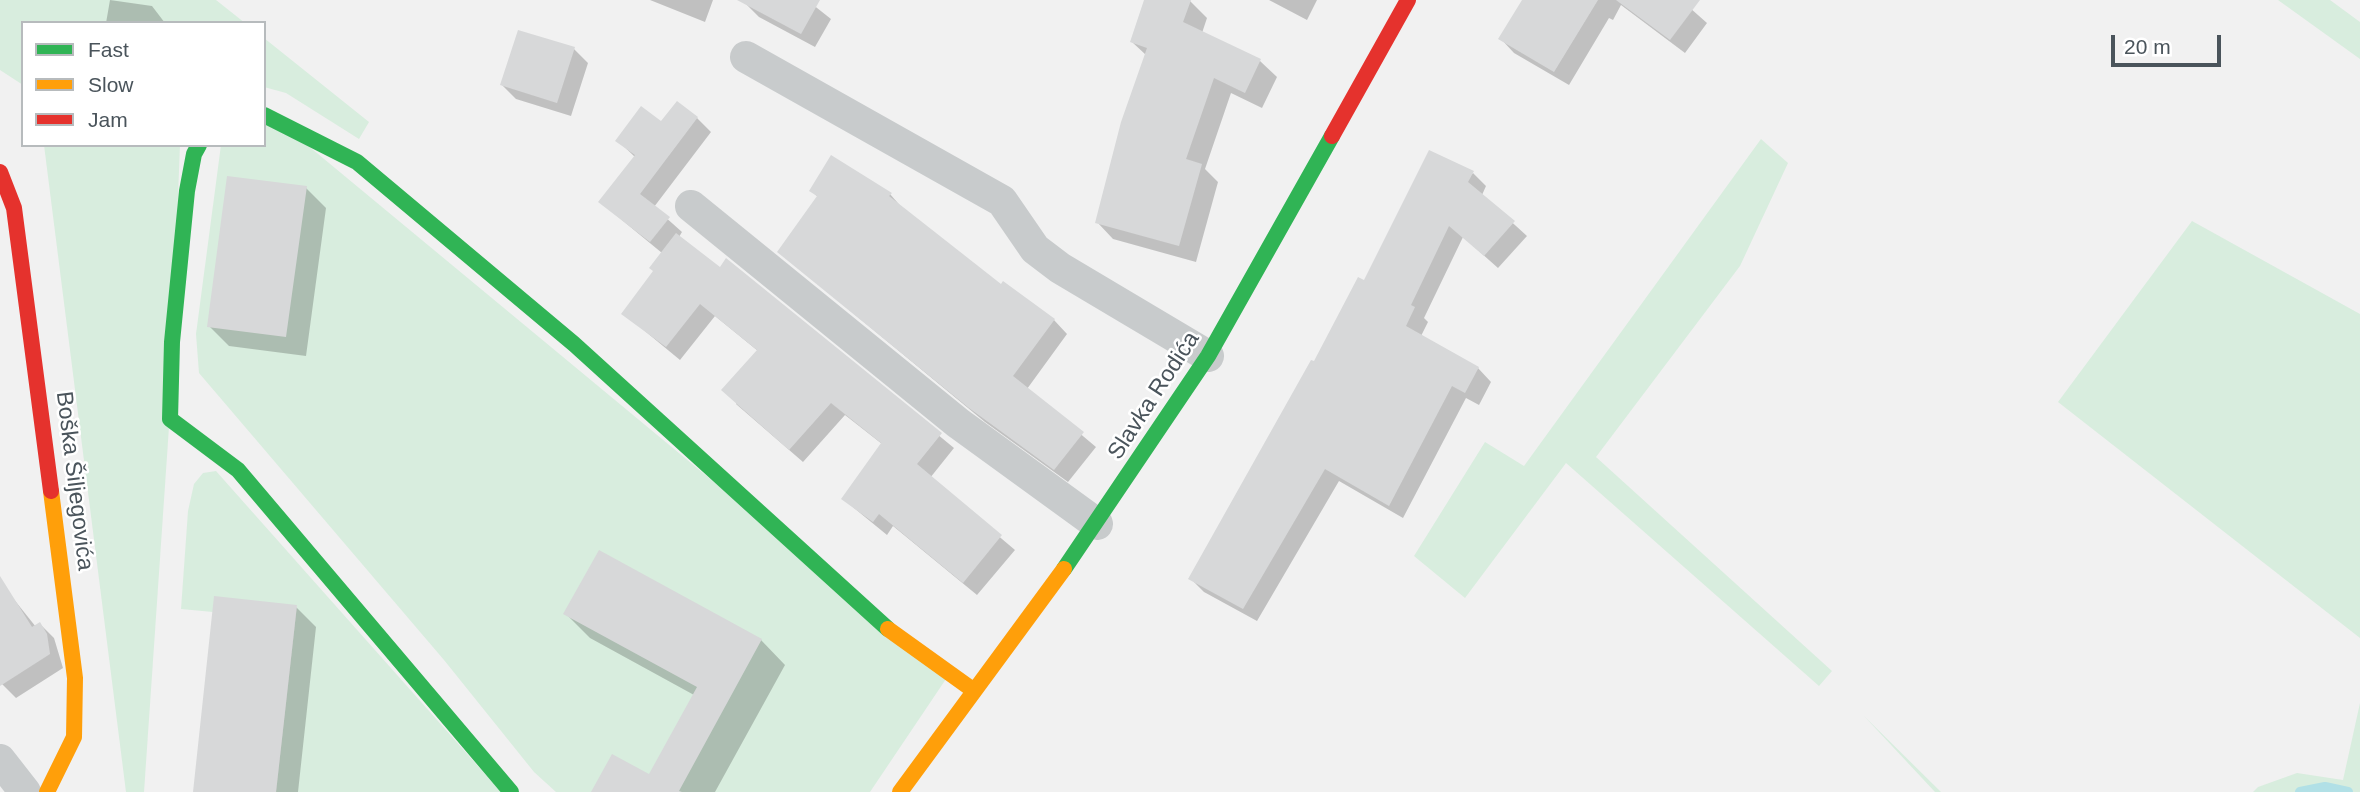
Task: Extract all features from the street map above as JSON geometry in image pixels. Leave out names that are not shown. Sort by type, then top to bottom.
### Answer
[{"type":"street","name":"Slavka Rodića","points":[[900,792],[1097,524],[1208,356],[1408,0]]},
{"type":"street","points":[[746,57],[1002,201],[1035,249],[1060,268],[1208,356]]},
{"type":"street","points":[[266,116],[357,162],[583,351],[887,629],[973,690]]},
{"type":"street","points":[[197,147],[187,191],[172,342],[170,419],[238,470],[511,792]]},
{"type":"street","name":"Boška Šiljegovića","points":[[0,172],[14,208],[75,678],[74,737],[59,773],[47,792]]},
{"type":"street","points":[[691,206],[958,423],[1097,524]]},
{"type":"street","points":[[0,760],[25,792]]},
{"type":"green space","points":[[0,0],[216,0],[242,21],[21,21],[21,84],[0,70]]},
{"type":"green space","points":[[2278,0],[2330,0],[2360,22],[2360,59]]},
{"type":"green space","points":[[266,40],[369,122],[359,139],[286,93],[266,88]]},
{"type":"green space","points":[[271,115],[948,676],[870,792],[556,792],[534,772],[444,660],[199,373],[196,334],[221,147],[266,147],[266,116]]},
{"type":"green space","points":[[1761,139],[1788,163],[1740,266],[1596,457],[1832,671],[1819,686],[1566,463],[1465,598],[1414,556],[1485,442],[1524,466]]},
{"type":"green space","points":[[44,147],[180,147],[169,427],[144,792],[126,792]]},
{"type":"green space","points":[[2192,221],[2360,314],[2360,638],[2058,402]]},
{"type":"green space","points":[[216,471],[501,792],[276,792],[297,605],[213,612],[181,609],[188,511],[194,484],[203,473]]},
{"type":"green space","points":[[2360,703],[2360,792],[2253,792],[2258,787],[2297,773],[2343,780]]},
{"type":"green space","points":[[1864,716],[1941,792],[1935,792]]},
{"type":"building","points":[[737,0],[820,0],[801,34]]},
{"type":"building","points":[[1144,0],[1191,0],[1183,22],[1261,59],[1245,93],[1214,78],[1186,159],[1202,164],[1179,246],[1095,223],[1121,122],[1147,48],[1130,42]]},
{"type":"building","points":[[1522,0],[1598,0],[1554,72],[1498,39]]},
{"type":"building","points":[[1616,0],[1700,0],[1670,40]]},
{"type":"building","points":[[518,30],[575,47],[557,103],[500,85]]},
{"type":"building","points":[[677,101],[698,117],[640,194],[670,217],[650,242],[598,202],[635,155],[615,141],[641,106],[661,121]]},
{"type":"building","points":[[1429,150],[1474,171],[1468,182],[1515,221],[1484,256],[1449,226],[1411,305],[1415,307],[1406,326],[1479,367],[1465,393],[1452,386],[1389,506],[1325,469],[1243,609],[1188,579],[1311,360],[1314,361],[1358,277],[1364,280]]},
{"type":"building","points":[[831,155],[892,193],[889,196],[1001,284],[1003,281],[1055,319],[1013,376],[1084,432],[1054,470],[969,408],[777,252],[817,196],[809,191]]},
{"type":"building","points":[[227,176],[307,186],[286,337],[207,327]]},
{"type":"building","points":[[676,233],[720,267],[726,258],[942,433],[917,464],[1002,535],[963,583],[879,514],[873,522],[841,499],[881,443],[831,403],[789,450],[721,390],[757,350],[700,304],[666,347],[621,314],[653,271],[649,268]]},
{"type":"building","points":[[599,550],[762,639],[679,791],[682,792],[591,792],[612,754],[649,774],[697,687],[563,614]]},
{"type":"building","points":[[0,576],[32,627],[40,622],[47,634],[50,654],[0,686]]},
{"type":"building","points":[[214,596],[297,605],[276,792],[193,792]]},
{"type":"waterway","points":[[2300,792],[2325,787],[2348,792]]},
{"type":"traffic: fast","points":[[266,116],[357,162],[574,344],[888,629]]},
{"type":"traffic: fast","points":[[1064,569],[1208,356],[1332,136]]},
{"type":"traffic: fast","points":[[198,147],[187,191],[172,342],[170,419],[238,470],[511,792]]},
{"type":"traffic: slow","points":[[47,792],[74,737],[75,678],[51,491]]},
{"type":"traffic: slow","points":[[900,792],[1064,569]]},
{"type":"traffic: slow","points":[[888,629],[973,690]]},
{"type":"traffic: jam","points":[[1332,136],[1408,0]]},
{"type":"traffic: jam","points":[[0,172],[14,208],[51,491]]}]
